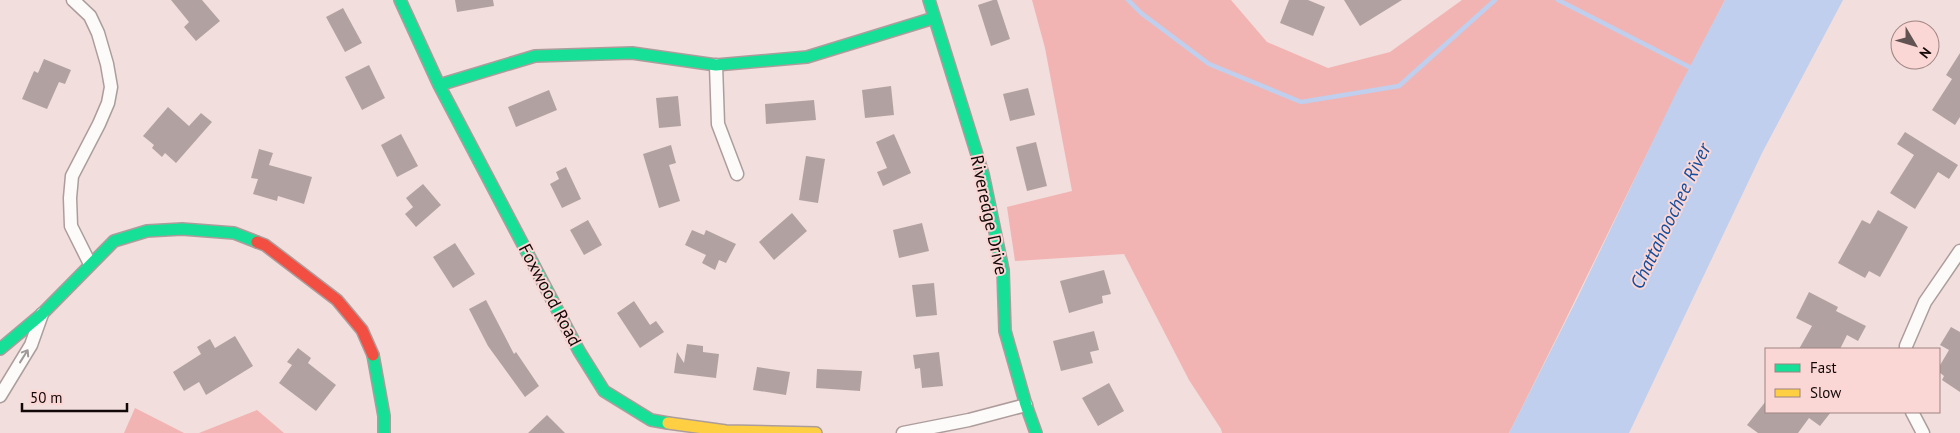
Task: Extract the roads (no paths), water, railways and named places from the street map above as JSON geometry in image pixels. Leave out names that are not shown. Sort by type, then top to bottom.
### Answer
[{"type":"street","points":[[73,0],[90,16],[98,33],[111,87],[108,103],[99,124],[72,176],[70,198],[71,226],[90,264]]},
{"type":"street","name":"Foxwood Road","points":[[400,0],[439,85],[580,351],[604,391],[650,420],[726,432],[816,433]]},
{"type":"street","name":"Riveredge Drive","points":[[929,0],[983,174],[1003,270],[1005,331],[1036,433]]},
{"type":"street","points":[[439,85],[535,56],[632,53],[716,65],[807,57],[934,18]]},
{"type":"street","points":[[716,65],[718,124],[737,174]]},
{"type":"street","points":[[0,349],[42,314],[114,242],[147,231],[182,229],[234,232],[264,245],[337,300],[362,330],[375,360],[384,416],[384,433]]},
{"type":"street","points":[[1906,348],[1925,302],[1960,251]]},
{"type":"street","points":[[0,396],[31,345],[42,314]]},
{"type":"street","points":[[903,433],[969,420],[1026,405]]},
{"type":"street","points":[[1913,413],[1923,433]]},
{"type":"water","name":"Chattahoochee River","points":[[1725,0],[1843,0],[1762,153],[1629,433],[1509,433],[1577,299],[1677,91]]},
{"type":"waterway","points":[[1128,0],[1141,13],[1209,64],[1301,102],[1399,86],[1495,0]]},
{"type":"waterway","points":[[1558,0],[1695,70]]}]
